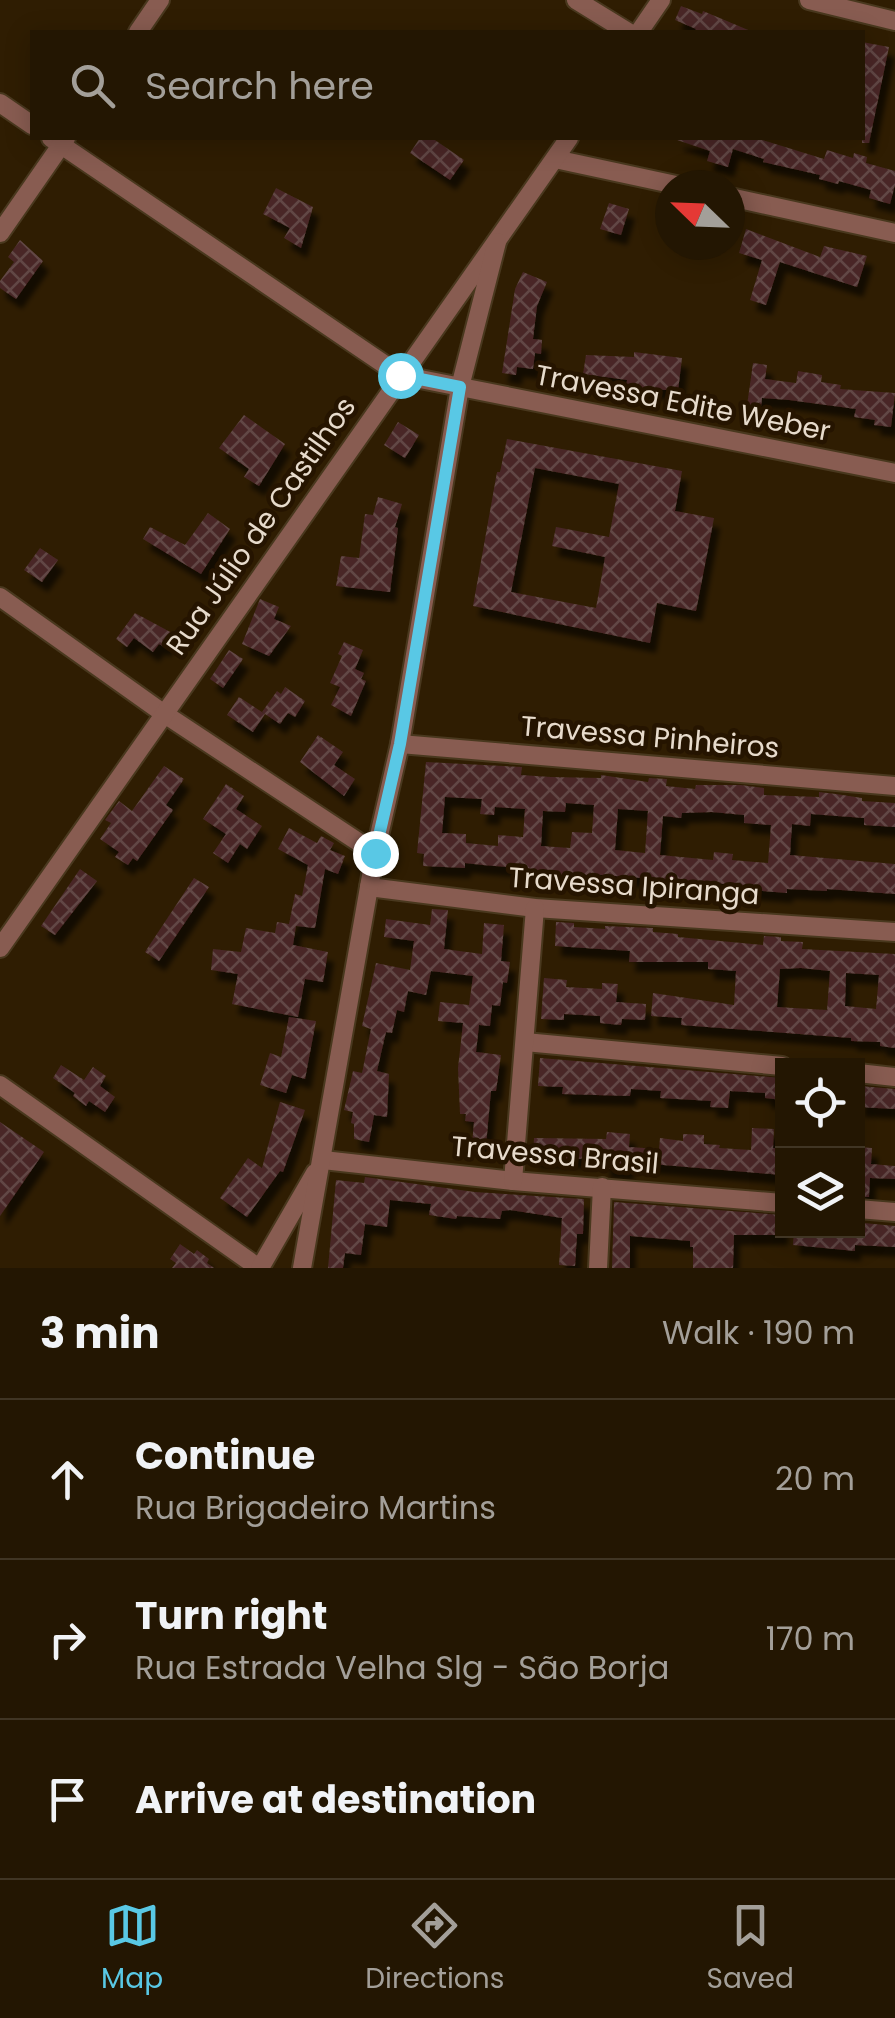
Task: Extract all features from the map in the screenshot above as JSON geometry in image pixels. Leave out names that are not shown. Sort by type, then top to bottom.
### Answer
[{"type":"street","points":[[139,30],[160,0]]},
{"type":"street","points":[[576,0],[625,30]]},
{"type":"street","points":[[640,30],[661,0]]},
{"type":"street","points":[[809,0],[895,20]]},
{"type":"street","points":[[0,103],[30,124]]},
{"type":"street","points":[[0,234],[59,140],[400,375]]},
{"type":"street","name":"Rua Júlio de Castilhos","points":[[0,948],[568,140]]},
{"type":"street","points":[[555,159],[655,180]]},
{"type":"street","points":[[745,200],[895,232]]},
{"type":"street","points":[[302,1268],[375,853],[400,744],[460,387],[497,242]]},
{"type":"street","name":"Travessa Edite Weber","points":[[400,375],[895,473]]},
{"type":"street","points":[[0,598],[163,713],[375,853]]},
{"type":"street","name":"Travessa Pinheiros","points":[[400,744],[895,786]]},
{"type":"street","name":"Travessa Ipiranga","points":[[369,887],[535,908],[895,932]]},
{"type":"street","points":[[513,1181],[535,908]]},
{"type":"street","points":[[526,1042],[775,1065]]},
{"type":"street","points":[[865,1074],[895,1077]]},
{"type":"street","points":[[0,1085],[260,1268],[323,1160]]},
{"type":"street","name":"Travessa Brasil","points":[[323,1160],[513,1181],[775,1201]]},
{"type":"street","points":[[598,1268],[602,1188]]},
{"type":"street","points":[[865,1210],[895,1212]]},
{"type":"building","points":[[681,6],[748,30],[695,30],[675,20]]},
{"type":"building","points":[[865,43],[889,47],[869,143],[862,143]]},
{"type":"building","points":[[419,140],[435,140],[464,160],[450,180],[410,153]]},
{"type":"building","points":[[677,140],[762,140],[824,159],[827,150],[853,158],[854,153],[867,157],[866,163],[895,171],[895,185],[890,204],[869,198],[871,190],[819,179],[820,175],[763,162],[764,159],[733,149],[728,167],[707,161],[710,151]]},
{"type":"building","points":[[276,188],[313,207],[301,248],[284,238],[290,228],[263,214]]},
{"type":"building","points":[[609,203],[629,209],[621,235],[600,229]]},
{"type":"building","points":[[746,229],[820,257],[824,246],[867,256],[857,287],[780,262],[766,305],[750,300],[762,260],[745,255]]},
{"type":"building","points":[[20,240],[43,261],[16,299],[0,288],[0,281],[14,262],[8,257]]},
{"type":"building","points":[[523,272],[547,282],[537,306],[533,339],[542,340],[541,354],[535,353],[533,369],[517,367],[516,375],[502,373],[515,289]]},
{"type":"building","points":[[634,352],[682,358],[678,391],[626,387],[627,380],[583,374],[586,355],[634,357]]},
{"type":"building","points":[[753,363],[767,365],[765,379],[796,383],[798,371],[822,375],[821,382],[841,385],[840,389],[895,393],[891,427],[854,417],[856,409],[789,400],[762,398],[760,415],[746,413]]},
{"type":"building","points":[[244,415],[285,444],[259,486],[244,477],[249,469],[219,448]]},
{"type":"building","points":[[398,422],[419,435],[405,458],[384,445]]},
{"type":"building","points":[[507,439],[682,471],[675,511],[714,518],[696,611],[657,603],[650,643],[473,606]],"holes":[[[535,468],[619,484],[609,537],[556,527],[552,546],[605,557],[596,608],[511,592]]]},
{"type":"building","points":[[378,497],[402,504],[395,527],[398,528],[390,592],[336,586],[341,556],[359,558],[365,514],[373,515]]},
{"type":"building","points":[[208,513],[230,529],[201,574],[143,539],[150,527],[185,545]]},
{"type":"building","points":[[40,548],[58,560],[42,582],[24,570]]},
{"type":"building","points":[[260,599],[279,607],[274,619],[291,626],[269,656],[242,644]]},
{"type":"building","points":[[135,613],[174,634],[164,647],[159,644],[153,652],[134,638],[127,647],[116,639]]},
{"type":"building","points":[[344,642],[363,650],[355,669],[364,673],[361,679],[366,681],[351,716],[331,705],[340,687],[330,683]]},
{"type":"building","points":[[229,650],[243,659],[223,688],[210,679]]},
{"type":"building","points":[[285,687],[305,701],[295,717],[288,713],[280,724],[262,712],[277,691],[281,694]]},
{"type":"building","points":[[239,697],[265,714],[253,732],[227,715]]},
{"type":"building","points":[[318,735],[343,752],[334,765],[355,779],[344,796],[300,762]]},
{"type":"building","points":[[426,762],[522,767],[521,775],[601,775],[648,782],[649,778],[667,779],[666,786],[695,789],[696,785],[741,785],[764,788],[764,795],[819,797],[819,792],[895,803],[895,827],[864,825],[864,818],[811,814],[810,826],[792,824],[790,855],[895,864],[895,894],[827,889],[787,889],[787,893],[738,889],[738,885],[588,874],[588,879],[465,863],[465,868],[423,866],[424,854],[417,853]],"holes":[[[445,797],[482,799],[480,814],[494,815],[495,807],[525,809],[523,837],[498,835],[498,846],[466,843],[466,834],[442,833]],[[566,803],[594,805],[592,833],[572,832],[570,848],[541,846],[543,811],[565,812]],[[618,809],[648,811],[645,853],[615,850]],[[682,813],[744,815],[744,823],[771,825],[768,863],[732,860],[733,854],[714,852],[713,860],[660,855],[663,816],[681,818]]]},
{"type":"building","points":[[164,766],[184,779],[166,805],[173,810],[137,861],[133,858],[128,865],[115,857],[119,852],[100,839],[111,823],[105,820],[119,801],[132,811]]},
{"type":"building","points":[[226,784],[244,796],[236,809],[262,826],[247,849],[240,844],[228,863],[213,853],[226,834],[203,819]]},
{"type":"building","points":[[289,828],[317,843],[321,836],[334,843],[330,850],[345,856],[338,874],[325,869],[315,928],[296,926],[293,945],[328,952],[323,982],[305,979],[298,1017],[232,1004],[238,974],[211,970],[213,949],[241,952],[246,928],[275,933],[277,922],[289,924],[295,894],[302,896],[308,865],[278,849]]},
{"type":"building","points":[[80,869],[97,881],[55,935],[41,926]]},
{"type":"building","points":[[194,878],[209,887],[159,961],[145,952]]},
{"type":"building","points":[[432,909],[448,910],[444,949],[482,954],[484,923],[504,925],[501,961],[510,962],[507,983],[503,982],[500,1006],[492,1005],[490,1026],[479,1025],[476,1052],[501,1055],[496,1091],[491,1091],[486,1145],[472,1144],[474,1122],[465,1121],[466,1114],[460,1114],[458,1068],[463,1023],[438,1021],[440,1002],[469,1005],[473,976],[431,971],[426,995],[408,991],[404,1012],[397,1010],[392,1033],[386,1032],[377,1071],[389,1074],[387,1117],[374,1115],[369,1142],[354,1139],[353,1112],[344,1110],[353,1071],[362,1073],[371,1029],[362,1026],[376,963],[410,970],[414,941],[384,937],[386,919],[430,925]]},
{"type":"building","points":[[556,922],[605,929],[653,928],[653,932],[678,937],[763,945],[764,936],[781,937],[781,941],[803,942],[802,949],[895,954],[895,1048],[851,1038],[681,1025],[682,1018],[651,1016],[653,993],[734,1005],[736,971],[708,969],[708,962],[629,962],[630,951],[555,946]],"holes":[[[780,969],[830,971],[827,1010],[777,1007]],[[846,973],[879,975],[876,1009],[845,1006]]]},
{"type":"building","points":[[544,978],[567,980],[566,987],[602,989],[602,983],[618,984],[616,1002],[646,1004],[645,1020],[622,1019],[621,1025],[600,1023],[600,1016],[564,1014],[564,1020],[541,1019]]},
{"type":"building","points":[[289,1017],[316,1021],[305,1079],[292,1075],[286,1093],[260,1085],[270,1053],[281,1057]]},
{"type":"building","points":[[540,1058],[775,1077],[775,1099],[765,1098],[765,1093],[730,1091],[728,1108],[710,1107],[711,1101],[660,1098],[661,1091],[631,1089],[630,1096],[562,1094],[563,1087],[538,1086]]},
{"type":"building","points":[[61,1065],[84,1080],[93,1067],[106,1076],[100,1086],[115,1097],[105,1112],[89,1101],[86,1106],[53,1078]]},
{"type":"building","points":[[865,1086],[895,1089],[895,1109],[865,1107]]},
{"type":"building","points":[[280,1102],[305,1110],[283,1172],[247,1217],[220,1198],[248,1158],[262,1168]]},
{"type":"building","points":[[0,1122],[44,1152],[0,1216]]},
{"type":"building","points":[[752,1128],[774,1129],[775,1174],[628,1162],[628,1170],[604,1168],[605,1159],[533,1158],[534,1138],[606,1139],[607,1132],[630,1134],[629,1147],[659,1149],[660,1138],[683,1141],[683,1134],[704,1135],[704,1144],[720,1145],[719,1148],[751,1150]]},
{"type":"building","points":[[865,1148],[872,1148],[871,1164],[895,1166],[895,1179],[870,1178],[869,1197],[865,1197]]},
{"type":"building","points":[[365,1177],[475,1192],[584,1199],[583,1234],[577,1234],[575,1266],[559,1265],[562,1218],[510,1210],[502,1211],[500,1219],[456,1219],[429,1215],[431,1204],[390,1200],[387,1227],[365,1224],[361,1255],[345,1253],[343,1268],[328,1268],[336,1180],[364,1183]]},
{"type":"building","points":[[614,1202],[775,1214],[775,1235],[734,1235],[733,1268],[693,1268],[690,1241],[630,1236],[630,1268],[612,1268]]},
{"type":"building","points":[[865,1223],[895,1226],[895,1247],[855,1245],[855,1251],[793,1245],[793,1238],[865,1238]]},
{"type":"building","points":[[180,1244],[194,1254],[197,1250],[214,1268],[172,1268],[176,1263],[170,1259]]},
{"type":"route","points":[[375,853],[400,744],[460,387],[400,375]]}]
